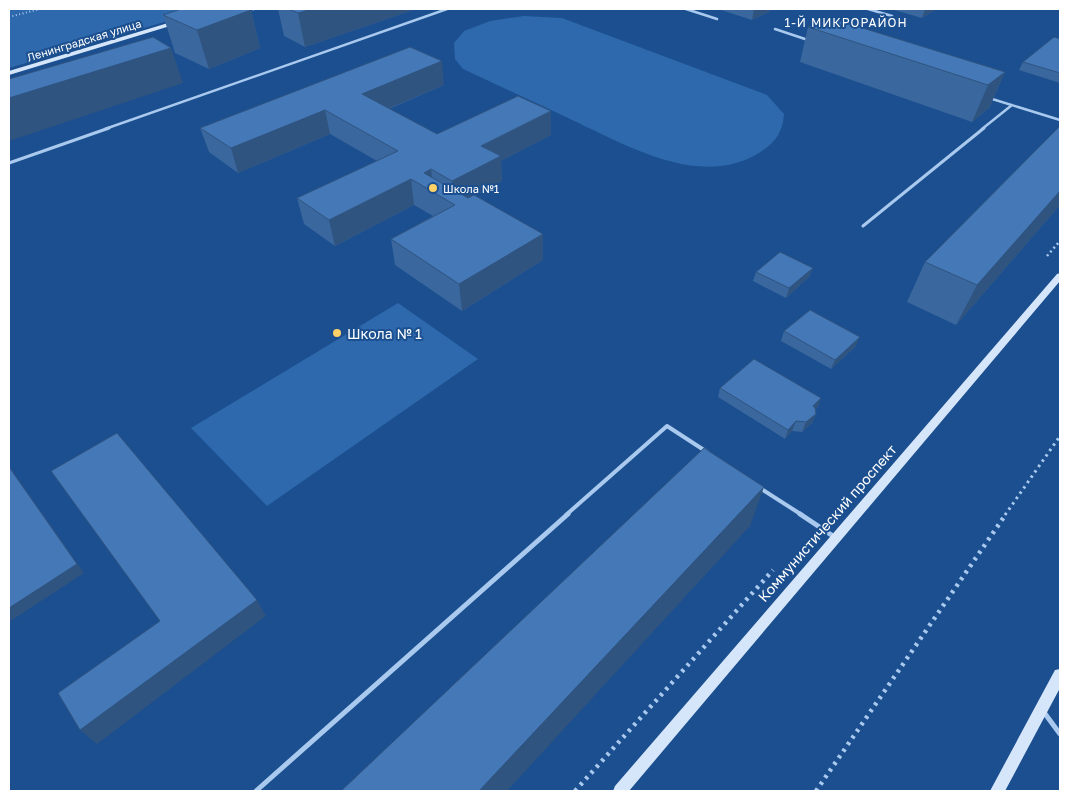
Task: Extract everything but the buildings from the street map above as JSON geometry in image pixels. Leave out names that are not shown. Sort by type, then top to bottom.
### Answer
[{"type":"main road","name":"Ленинградская улица","points":[[9,73],[185,20]]},
{"type":"main road","name":"Коммунистический проспект","points":[[620,791],[1060,276]]},
{"type":"main road","points":[[997,791],[1060,675]]},
{"type":"lane","points":[[9,163],[447,9]]},
{"type":"lane","points":[[686,9],[717,19]]},
{"type":"lane","points":[[868,9],[892,16]]},
{"type":"lane","points":[[774,30],[812,42]]},
{"type":"lane","points":[[983,96],[1060,120]]},
{"type":"lane","points":[[863,226],[1012,105]]},
{"type":"lane","points":[[256,791],[667,426],[708,453]]},
{"type":"lane","points":[[757,486],[836,538]]},
{"type":"lane","points":[[1042,709],[1060,734]]},
{"type":"path","points":[[9,17],[40,9]]},
{"type":"path","points":[[816,791],[1060,436]]},
{"type":"shaded area","points":[[9,9],[208,9],[9,68]]},
{"type":"shaded area","points":[[524,16],[562,18],[767,95],[784,114],[780,131],[767,148],[739,162],[715,167],[664,160],[615,141],[463,69],[455,59],[454,43],[464,31],[490,21]]},
{"type":"shaded area","points":[[398,303],[478,359],[267,506],[191,428]]},
{"type":"place","name":"Школа №1","points":[[433,188]]},
{"type":"place","name":"Школа № 1","points":[[337,333]]},
{"type":"district","name":"1-Й МИКРОРАЙОН","points":[[846,22]]}]
